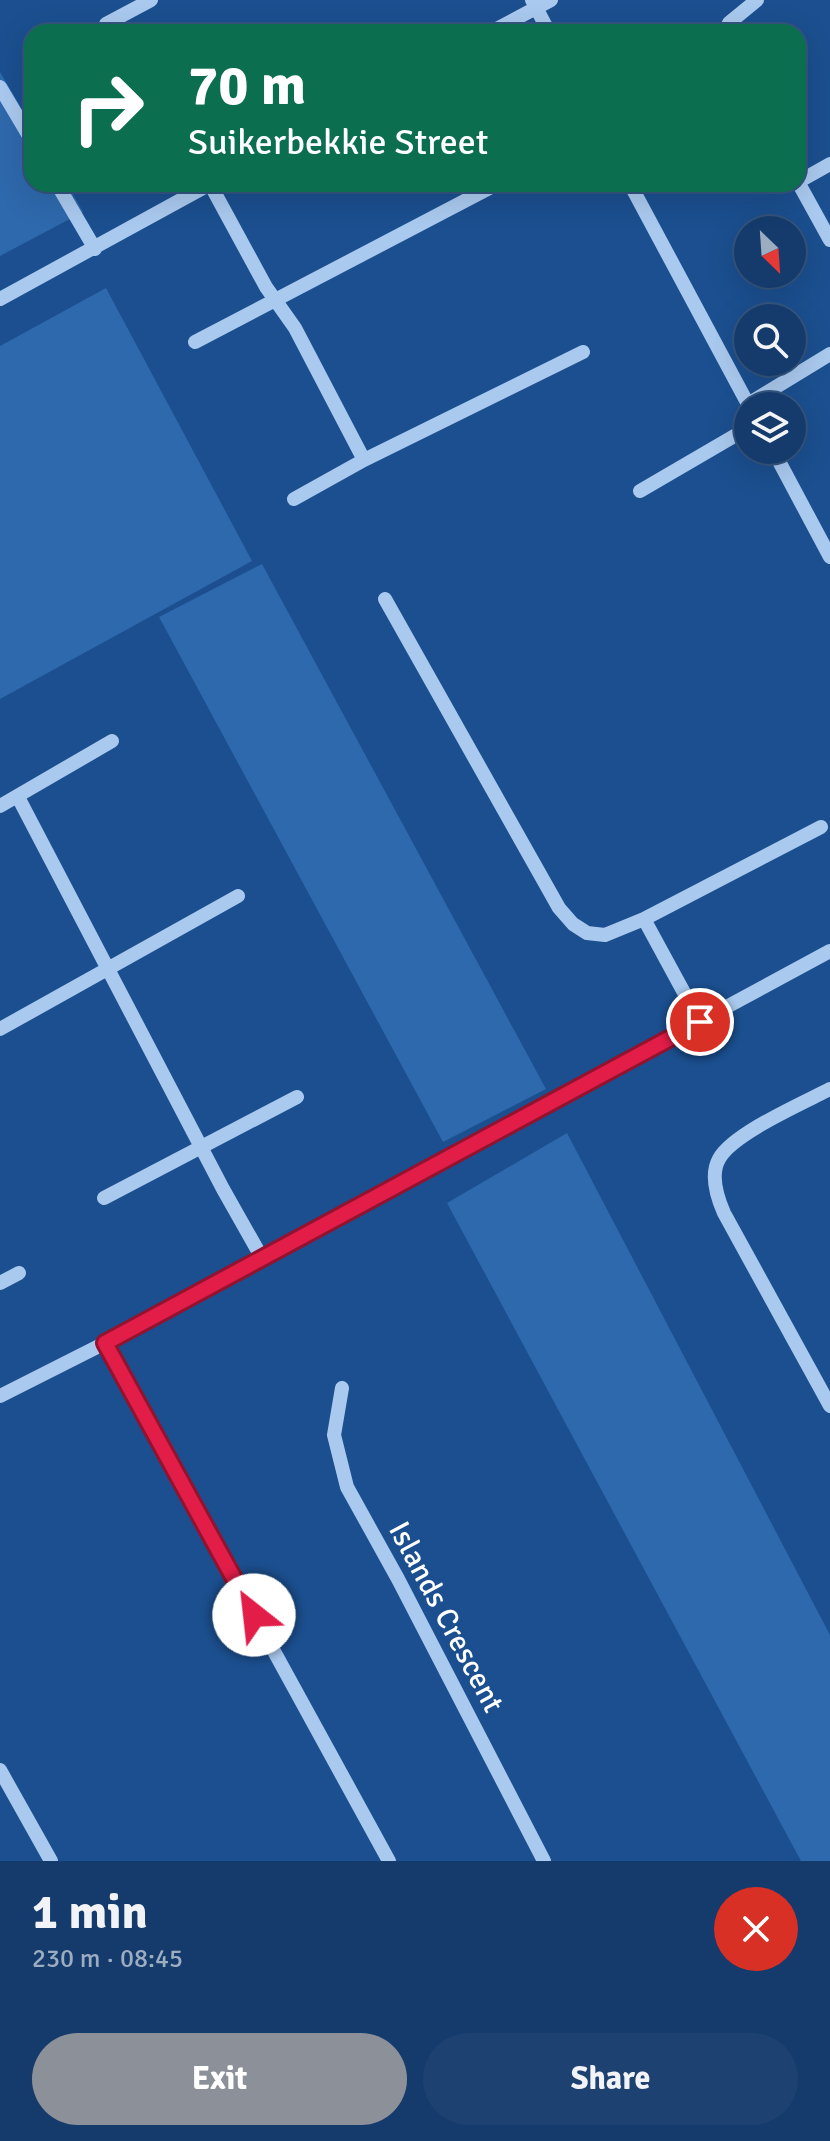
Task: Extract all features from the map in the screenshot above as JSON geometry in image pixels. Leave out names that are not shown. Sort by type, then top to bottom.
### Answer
[{"type":"street","points":[[106,24],[151,0]]},
{"type":"street","points":[[504,24],[534,5],[551,0]]},
{"type":"street","points":[[729,24],[757,0]]},
{"type":"street","points":[[534,5],[545,24]]},
{"type":"street","points":[[0,87],[24,128]]},
{"type":"street","points":[[806,178],[830,164]]},
{"type":"street","points":[[62,192],[95,249]]},
{"type":"street","points":[[0,299],[196,192]]},
{"type":"street","points":[[214,192],[258,274],[295,328],[364,460]]},
{"type":"street","points":[[195,342],[482,192]]},
{"type":"street","points":[[634,192],[741,392]]},
{"type":"street","points":[[804,192],[830,240]]},
{"type":"street","points":[[294,499],[364,460],[583,352]]},
{"type":"street","points":[[769,392],[830,354]]},
{"type":"street","points":[[640,491],[734,436]]},
{"type":"street","points":[[780,464],[830,557]]},
{"type":"street","points":[[385,599],[559,908],[573,924],[587,933],[605,935],[644,919],[821,827]]},
{"type":"street","points":[[0,806],[112,741]]},
{"type":"street","points":[[18,797],[262,1258]]},
{"type":"street","points":[[0,1029],[238,896]]},
{"type":"street","points":[[644,919],[700,1022]]},
{"type":"street","points":[[0,1396],[105,1343],[830,951]]},
{"type":"street","points":[[830,1089],[731,1143],[718,1160],[715,1187],[724,1213],[830,1406]]},
{"type":"street","points":[[104,1198],[297,1097]]},
{"type":"street","points":[[0,1283],[19,1273]]},
{"type":"street","points":[[105,1343],[389,1861]]},
{"type":"street","name":"Islands Crescent","points":[[342,1388],[334,1435],[347,1487],[398,1579],[538,1859]]},
{"type":"street","points":[[0,1770],[51,1861]]},
{"type":"shaded area","points":[[0,72],[24,112],[24,192],[72,192],[83,212],[0,256]]},
{"type":"shaded area","points":[[106,288],[252,561],[0,699],[0,346]]},
{"type":"shaded area","points":[[262,564],[546,1089],[443,1142],[159,617]]},
{"type":"shaded area","points":[[567,1133],[830,1635],[830,1861],[801,1861],[447,1203]]},
{"type":"route","points":[[254,1615],[105,1343],[700,1022]]}]
